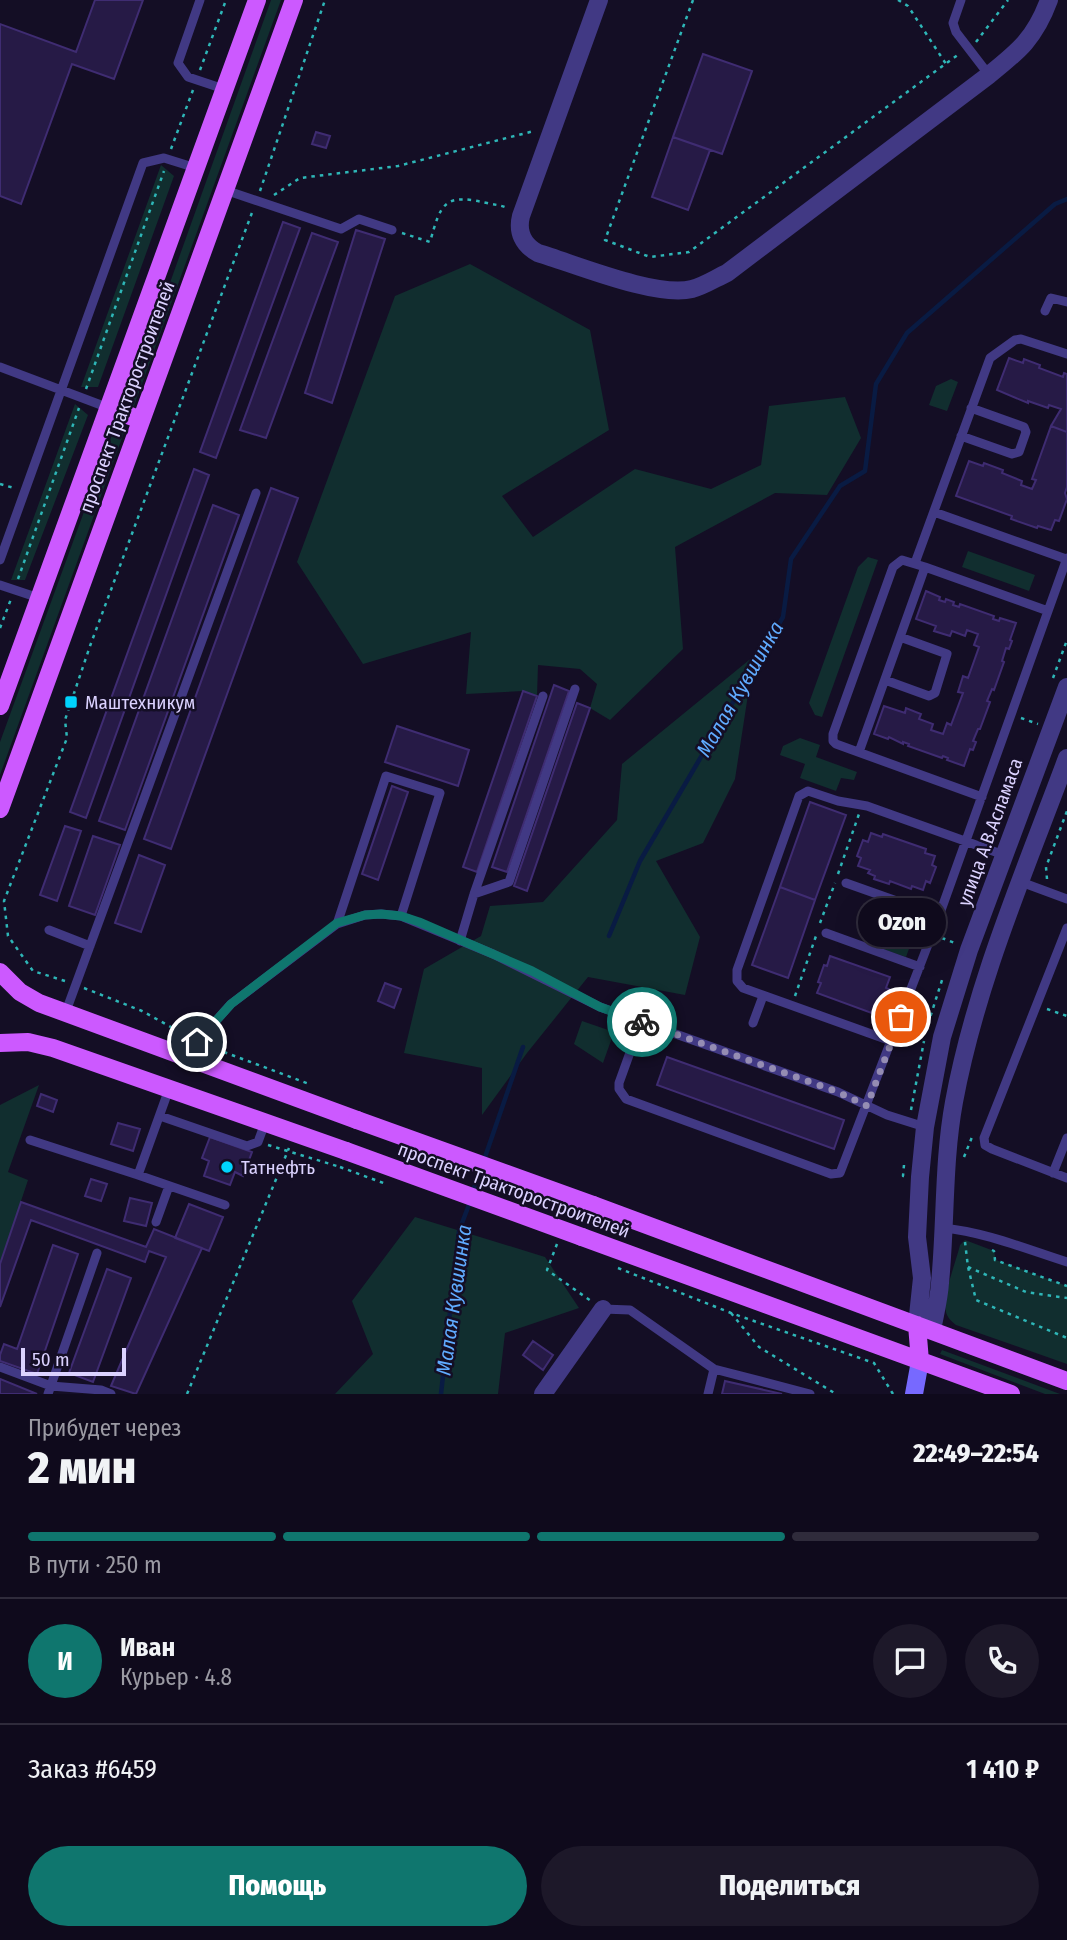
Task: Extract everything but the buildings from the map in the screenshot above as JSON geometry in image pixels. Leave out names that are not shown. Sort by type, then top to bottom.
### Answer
[{"type":"main road","name":"проспект Тракторостроителей","points":[[0,706],[257,0]]},
{"type":"main road","name":"проспект Тракторостроителей","points":[[0,809],[293,0]]},
{"type":"main road","points":[[108,408],[141,420]]},
{"type":"main road","name":"проспект Тракторостроителей","points":[[0,972],[20,992],[65,1014],[193,1050],[357,1121],[593,1205],[1067,1381]]},
{"type":"main road","name":"проспект Тракторостроителей","points":[[0,1043],[28,1042],[52,1048],[169,1088],[1011,1394]]},
{"type":"main road","points":[[914,1394],[925,1327]]},
{"type":"street","points":[[599,0],[552,127],[519,227],[522,238],[538,253],[637,284],[667,290],[692,289],[727,273],[989,75],[1015,55],[1035,32],[1049,0]]},
{"type":"street","name":"улица А.В.Асламаса","points":[[925,1327],[917,1237],[920,1177],[925,1127],[940,1048],[955,993],[1067,687]]},
{"type":"street","points":[[925,1327],[940,1286],[944,1178],[965,1049],[979,1000],[1021,882],[1060,796],[1067,758]]},
{"type":"street","points":[[955,993],[979,1000]]},
{"type":"street","points":[[543,1394],[603,1309]]},
{"type":"lane","points":[[200,0],[178,63],[188,77],[225,89]]},
{"type":"lane","points":[[961,0],[953,23],[956,32],[989,75]]},
{"type":"lane","points":[[0,560],[144,163],[164,158],[195,168]]},
{"type":"lane","points":[[225,190],[341,229],[359,219],[392,230]]},
{"type":"lane","points":[[1045,312],[1051,298],[1067,302]]},
{"type":"lane","points":[[915,564],[990,358],[1015,340],[1025,340],[1067,355]]},
{"type":"lane","points":[[0,367],[108,408]]},
{"type":"lane","points":[[961,436],[1012,454],[1019,452],[1026,432],[1024,427],[971,408]]},
{"type":"lane","points":[[65,1014],[256,493]]},
{"type":"lane","points":[[641,1022],[619,1083],[622,1096],[632,1103],[834,1175],[843,1170],[939,916],[1067,559],[934,512]]},
{"type":"lane","points":[[982,797],[836,744],[833,734],[893,567],[902,560],[1048,611]]},
{"type":"lane","points":[[859,752],[925,567]]},
{"type":"lane","points":[[0,585],[39,598]]},
{"type":"lane","points":[[885,680],[929,696],[935,693],[947,654],[900,636]]},
{"type":"lane","points":[[474,894],[509,882],[575,689]]},
{"type":"lane","points":[[460,940],[543,696]]},
{"type":"lane","points":[[337,923],[387,776],[440,793],[401,916]]},
{"type":"lane","points":[[891,1041],[739,985],[737,970],[799,796],[808,791],[838,801],[863,805],[1004,855]]},
{"type":"lane","points":[[1021,882],[1067,899]]},
{"type":"lane","points":[[846,883],[939,916]]},
{"type":"lane","points":[[193,1050],[231,1004],[337,923],[365,915],[401,916],[532,971],[592,1003],[838,1092],[892,1118],[925,1127]]},
{"type":"lane","points":[[1067,928],[984,1138],[985,1145],[1067,1178]]},
{"type":"lane","points":[[49,930],[90,946]]},
{"type":"lane","points":[[826,933],[920,967]]},
{"type":"lane","points":[[753,1023],[763,996]]},
{"type":"lane","points":[[138,1175],[169,1088]]},
{"type":"lane","points":[[160,1115],[247,1146],[258,1142],[265,1123]]},
{"type":"lane","points":[[1054,1173],[1067,1138]]},
{"type":"lane","points":[[30,1140],[225,1205]]},
{"type":"lane","points":[[156,1222],[169,1186]]},
{"type":"lane","points":[[943,1228],[975,1234],[1067,1262]]},
{"type":"lane","points":[[50,1390],[97,1253]]},
{"type":"lane","points":[[603,1309],[631,1310],[714,1369],[810,1394]]},
{"type":"lane","points":[[0,1367],[50,1390],[101,1390],[111,1394]]},
{"type":"lane","points":[[708,1394],[714,1369]]},
{"type":"path","points":[[198,76],[226,0]]},
{"type":"path","points":[[312,1085],[193,1050],[142,1011],[33,971],[8,936],[4,901],[67,738],[65,720],[90,646],[260,202],[325,0]]},
{"type":"path","points":[[693,0],[605,240],[650,257],[689,252],[978,41],[1008,0]]},
{"type":"path","points":[[898,0],[908,6],[946,64]]},
{"type":"path","points":[[169,156],[194,87]]},
{"type":"path","points":[[260,202],[300,178],[398,166],[552,127]]},
{"type":"path","points":[[85,392],[165,166]]},
{"type":"path","points":[[392,230],[430,242],[439,212],[458,199],[502,206],[521,216]]},
{"type":"path","points":[[16,582],[80,405]]},
{"type":"path","points":[[0,628],[12,594]]},
{"type":"path","points":[[1011,714],[1036,723]]},
{"type":"path","points":[[60,718],[65,720]]},
{"type":"path","points":[[791,1006],[863,805]]},
{"type":"path","points":[[1055,881],[1047,878],[1045,873],[1067,811]]},
{"type":"path","points":[[871,949],[889,898]]},
{"type":"path","points":[[187,1394],[294,1134]]},
{"type":"path","points":[[560,1233],[547,1270],[603,1309]]},
{"type":"path","points":[[975,1244],[965,1240],[976,1300],[1067,1338]]},
{"type":"path","points":[[984,1247],[994,1251],[995,1260],[1067,1286]]},
{"type":"path","points":[[615,1267],[731,1313],[874,1363],[893,1394]]},
{"type":"path","points":[[968,1267],[1026,1292],[1067,1298]]},
{"type":"path","points":[[731,1313],[759,1347],[836,1394]]},
{"type":"green space","points":[[271,0],[281,0],[134,406],[128,406],[127,403]]},
{"type":"green space","points":[[161,165],[174,176],[98,387],[81,387]]},
{"type":"green space","points":[[470,264],[590,330],[609,430],[502,496],[533,537],[635,469],[711,489],[761,465],[769,406],[845,397],[861,438],[827,495],[775,493],[675,547],[683,649],[610,720],[590,708],[597,684],[580,669],[538,665],[537,696],[523,691],[466,694],[471,632],[363,664],[297,562],[395,296]]},
{"type":"green space","points":[[951,379],[958,382],[947,411],[929,405],[936,386]]},
{"type":"green space","points":[[75,404],[88,415],[25,580],[11,580]]},
{"type":"green space","points":[[116,424],[126,427],[0,775],[0,742]]},
{"type":"green space","points":[[968,551],[1035,575],[1029,591],[962,567]]},
{"type":"green space","points":[[868,557],[878,560],[822,717],[815,715],[809,703],[858,567]]},
{"type":"green space","points":[[754,656],[735,779],[703,843],[656,861],[700,937],[685,995],[588,977],[482,1115],[482,1068],[404,1053],[424,969],[481,936],[490,906],[543,902],[617,820],[622,764]]},
{"type":"green space","points":[[800,738],[820,745],[816,757],[857,772],[854,780],[841,778],[836,791],[800,778],[805,764],[780,755],[783,746]]},
{"type":"green space","points":[[888,908],[920,919],[906,957],[874,946]]},
{"type":"green space","points":[[582,1021],[614,1032],[603,1063],[574,1044]]},
{"type":"green space","points":[[39,1085],[8,1172],[28,1180],[0,1264],[0,1105]]},
{"type":"green space","points":[[415,1217],[545,1257],[579,1308],[505,1333],[498,1394],[335,1394],[373,1354],[352,1301]]},
{"type":"green space","points":[[965,1240],[994,1251],[996,1260],[1067,1286],[1067,1364],[956,1325],[950,1319],[945,1305],[948,1288],[960,1245]]},
{"type":"green space","points":[[942,1350],[1060,1394],[1045,1394],[940,1354]]},
{"type":"waterway","name":"Малая Кувшинка","points":[[609,936],[640,861],[783,617],[791,559],[840,486],[865,471],[876,384],[907,333],[1055,204],[1067,199]]},
{"type":"waterway","name":"Малая Кувшинка","points":[[484,1160],[523,1047]]},
{"type":"waterway","name":"Малая Кувшинка","points":[[472,1193],[481,1169]]},
{"type":"waterway","name":"Малая Кувшинка","points":[[441,1394],[459,1231],[470,1202]]},
{"type":"way so far","points":[[642,1022],[838,1092],[867,1106],[901,1017]]},
{"type":"place","name":"Маштехникум","points":[[71,702]]},
{"type":"place","name":"Ozon","points":[[901,1017]]},
{"type":"place","name":"Татнефть","points":[[227,1167]]},
{"type":"route","points":[[197,1042],[231,1004],[337,923],[365,915],[381,914],[401,916],[419,922],[532,971],[600,1007],[642,1022]]}]
